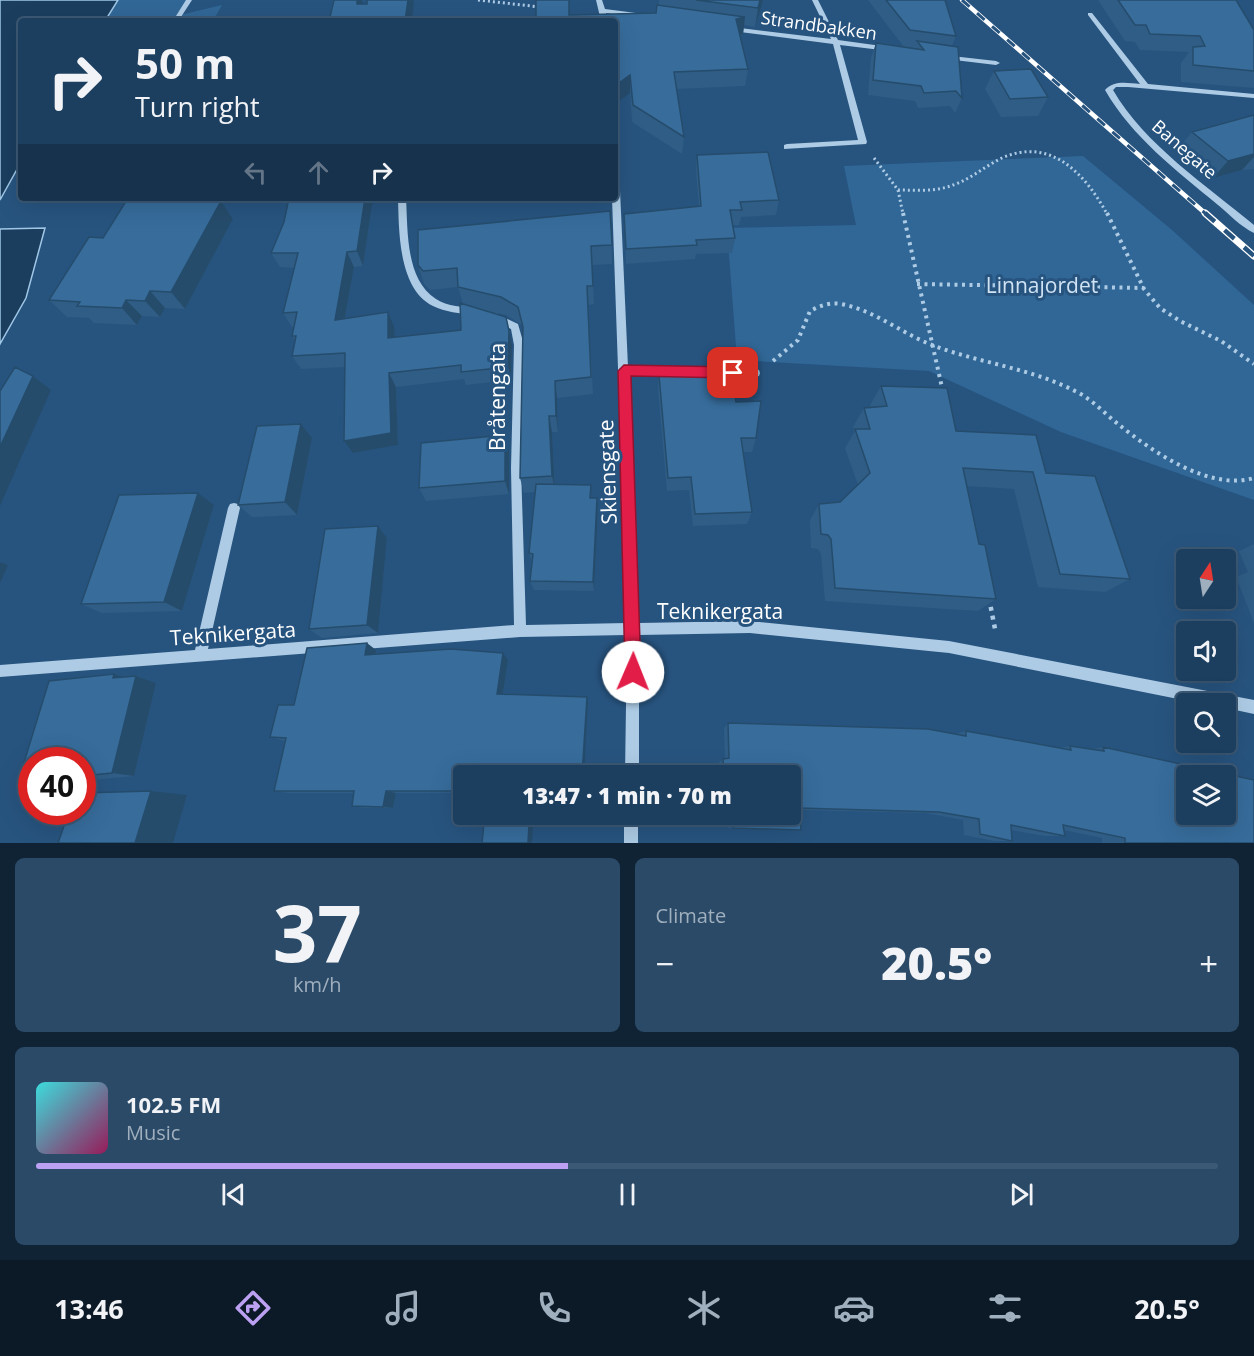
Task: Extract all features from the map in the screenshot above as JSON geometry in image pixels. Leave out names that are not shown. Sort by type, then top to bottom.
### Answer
[{"type":"street","points":[[179,16],[189,0]]},
{"type":"street","points":[[599,0],[603,18]]},
{"type":"street","points":[[788,147],[863,142],[836,43],[815,0]]},
{"type":"street","points":[[602,11],[642,16]]},
{"type":"street","points":[[1090,15],[1146,87],[1254,96]]},
{"type":"street","name":"Strandbakken","points":[[721,27],[893,50]]},
{"type":"street","points":[[939,56],[996,63]]},
{"type":"street","name":"Banegate","points":[[1146,87],[1114,85],[1109,90],[1114,101],[1133,125],[1254,230]]},
{"type":"street","name":"Bråtengata","points":[[402,201],[405,255],[421,293],[435,303],[500,318],[515,327],[519,345],[516,468],[520,631]]},
{"type":"street","name":"Skiensgate","points":[[616,201],[633,631],[632,765]]},
{"type":"street","points":[[624,371],[755,373]]},
{"type":"street","points":[[200,655],[234,508]]},
{"type":"street","name":"Teknikergata","points":[[0,670],[520,631],[633,631],[750,627],[949,647],[1254,707]]},
{"type":"street","points":[[631,825],[631,843]]},
{"type":"path","points":[[478,0],[543,8]]},
{"type":"path","points":[[863,142],[898,190],[945,402]]},
{"type":"path","points":[[898,190],[941,190],[962,182],[994,161],[1011,155],[1028,152],[1061,160],[1083,177],[1098,196],[1144,288],[1158,307],[1179,323],[1215,338],[1254,364]]},
{"type":"path","points":[[917,284],[1144,288]]},
{"type":"path","points":[[755,373],[785,353],[798,340],[810,311],[828,303],[843,305],[880,319],[932,345],[1074,390],[1121,426],[1203,477],[1231,482],[1249,482],[1254,478]]},
{"type":"path","points":[[986,587],[1002,656]]},
{"type":"green space","points":[[111,0],[189,0],[180,15],[222,5],[215,18],[101,18]]},
{"type":"green space","name":"Linnajordet","points":[[1083,156],[1172,230],[1254,305],[1254,500],[1061,432],[929,371],[737,360],[727,228],[856,225],[844,166]]},
{"type":"shaded area","points":[[0,0],[118,0],[107,18],[18,18],[18,167],[0,200]]},
{"type":"shaded area","points":[[45,228],[26,298],[0,344],[0,229]]},
{"type":"building","points":[[334,0],[357,0],[357,4],[367,4],[367,0],[408,0],[405,18],[330,18]]},
{"type":"building","points":[[536,0],[569,0],[569,15],[656,13],[657,5],[745,17],[736,19],[748,69],[674,72],[684,137],[633,105],[630,75],[618,84],[618,18],[536,18]]},
{"type":"building","points":[[696,0],[760,0],[758,8]]},
{"type":"building","points":[[886,0],[945,0],[956,36],[910,30]]},
{"type":"building","points":[[1118,0],[1236,0],[1254,30],[1254,71],[1193,65],[1193,47],[1205,46],[1200,36],[1150,34],[1146,25],[1135,25]]},
{"type":"building","points":[[917,41],[958,47],[962,98],[956,91],[924,93],[921,86],[873,80],[876,43],[924,50]]},
{"type":"building","points":[[1031,69],[1048,97],[1010,99],[994,71]]},
{"type":"building","points":[[1254,115],[1254,154],[1228,161],[1192,132]]},
{"type":"building","points":[[768,152],[779,200],[740,202],[742,210],[730,210],[735,238],[696,240],[697,245],[626,249],[624,214],[701,206],[697,155]]},
{"type":"building","points":[[126,201],[221,201],[171,292],[150,291],[145,301],[126,300],[122,308],[77,306],[80,302],[49,300],[89,237],[103,238]]},
{"type":"building","points":[[288,201],[365,201],[357,251],[347,252],[335,320],[388,312],[388,338],[461,330],[460,303],[506,317],[509,331],[508,367],[461,372],[461,365],[389,373],[391,433],[344,441],[345,353],[292,356],[296,336],[292,336],[297,312],[283,313],[298,253],[271,253],[284,222]]},
{"type":"building","points":[[610,211],[612,245],[591,246],[593,286],[587,286],[591,377],[555,381],[556,416],[549,416],[552,476],[520,478],[523,327],[518,307],[501,297],[458,287],[457,268],[423,271],[418,265],[418,230]]},
{"type":"building","points":[[15,367],[33,376],[0,447],[0,391]]},
{"type":"building","points":[[732,372],[736,402],[761,401],[756,438],[741,438],[752,512],[695,514],[691,477],[668,478],[659,375]]},
{"type":"building","points":[[881,386],[947,388],[956,431],[1036,435],[1046,473],[1095,476],[1130,579],[1060,574],[1033,472],[963,468],[979,544],[985,545],[996,599],[835,588],[831,539],[828,535],[821,534],[819,504],[840,502],[870,473],[855,429],[870,429],[864,408],[887,406]]},
{"type":"building","points":[[301,424],[285,502],[238,505],[257,426]]},
{"type":"building","points":[[505,435],[505,481],[419,488],[421,443]]},
{"type":"building","points":[[536,484],[591,485],[590,498],[597,498],[593,582],[530,581],[533,554],[529,553]]},
{"type":"building","points":[[198,493],[164,602],[81,604],[119,495]]},
{"type":"building","points":[[378,526],[367,625],[309,629],[325,529]]},
{"type":"building","points":[[367,643],[365,655],[451,649],[503,653],[497,694],[587,697],[583,765],[453,765],[453,791],[386,791],[383,807],[352,806],[354,791],[274,791],[286,738],[270,737],[278,705],[294,705],[307,648]]},
{"type":"building","points":[[114,674],[113,678],[136,676],[112,773],[96,775],[96,747],[29,747],[49,681]]},
{"type":"building","points":[[728,723],[928,729],[966,736],[966,731],[1071,750],[1070,746],[1104,751],[1103,747],[1185,765],[1176,765],[1176,825],[1236,825],[1236,776],[1254,780],[1254,843],[1125,843],[1125,838],[1063,825],[1065,836],[1011,825],[1012,841],[980,834],[979,819],[939,812],[801,808],[801,765],[723,765],[723,759],[729,758]]},
{"type":"building","points":[[151,791],[135,843],[58,843],[64,825],[96,825],[96,793]]},
{"type":"building","points":[[484,825],[529,825],[528,843],[482,843]]},
{"type":"building","points":[[733,825],[801,825],[801,830],[733,828]]},
{"type":"railway","points":[[962,0],[1206,214]]},
{"type":"railway","points":[[1205,213],[1254,256]]},
{"type":"route","points":[[633,672],[630,492],[624,371],[733,373]]}]
